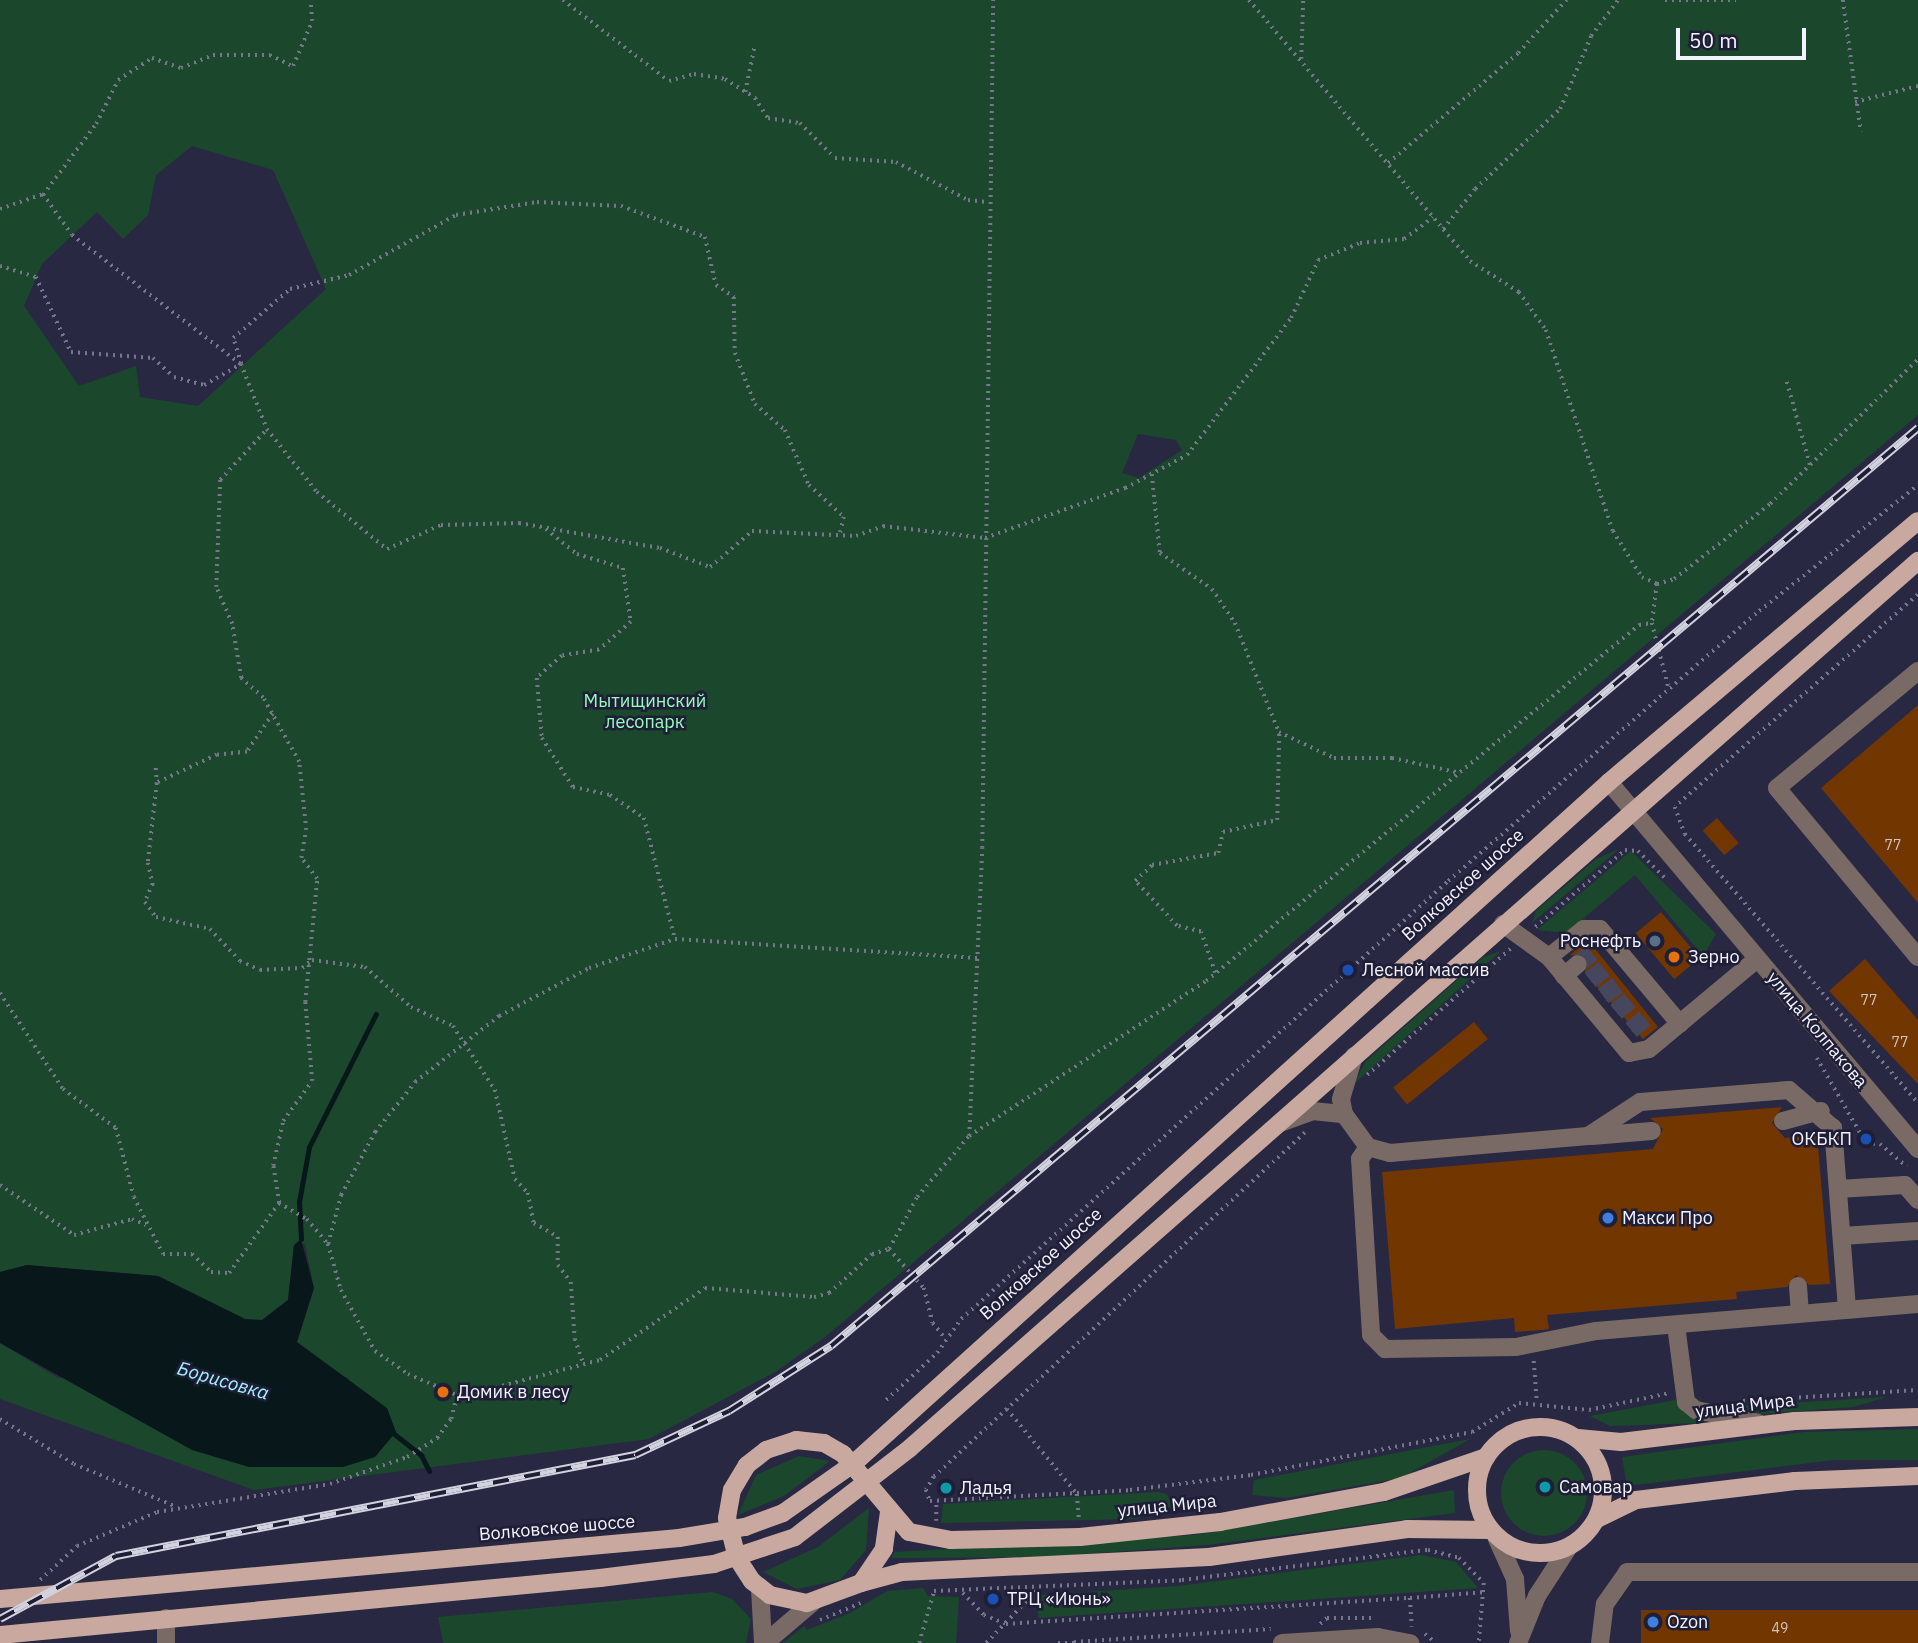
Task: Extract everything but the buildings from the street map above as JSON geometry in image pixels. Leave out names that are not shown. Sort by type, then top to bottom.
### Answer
[{"type":"main road","name":"Волковское шоссе","points":[[0,1598],[728,1531],[783,1513],[853,1464],[1609,782],[1918,521]]},
{"type":"main road","points":[[0,1635],[600,1578],[737,1558],[795,1537],[869,1484],[1918,561]]},
{"type":"main road","name":"улица Мира","points":[[1578,1438],[1621,1443],[1772,1423],[1918,1417]]},
{"type":"main road","points":[[1493,1534],[1478,1494],[1486,1457],[1504,1436],[1528,1426],[1562,1427],[1578,1438],[1600,1472],[1597,1519]]},
{"type":"main road","name":"улица Мира","points":[[728,1531],[732,1490],[766,1450],[796,1440],[824,1443],[853,1464],[889,1512],[909,1532],[933,1538],[1080,1537],[1343,1500],[1431,1480],[1486,1457]]},
{"type":"main road","points":[[728,1531],[737,1558],[760,1589],[813,1602],[866,1589],[902,1572],[1209,1557],[1407,1529],[1493,1534],[1526,1552],[1568,1548],[1597,1519],[1636,1500],[1795,1481],[1918,1476]]},
{"type":"main road","points":[[866,1589],[884,1549],[889,1512]]},
{"type":"street","points":[[1918,671],[1777,788],[1918,957]]},
{"type":"street","name":"улица Колпакова","points":[[1609,782],[1918,1149]]},
{"type":"street","points":[[1503,924],[1519,940],[1571,970],[1624,1035],[1629,1053],[1642,1053],[1757,959]]},
{"type":"street","points":[[1549,957],[1588,928],[1656,1010],[1680,1024]]},
{"type":"street","points":[[1338,1108],[1354,1056]]},
{"type":"street","points":[[1588,1136],[1651,1100],[1778,1090],[1799,1094],[1821,1111],[1833,1128],[1847,1309]]},
{"type":"street","points":[[1270,1129],[1338,1108]]},
{"type":"street","points":[[1338,1108],[1368,1147],[1390,1153],[1652,1131]]},
{"type":"street","points":[[1783,1121],[1821,1111]]},
{"type":"street","points":[[1368,1147],[1359,1168],[1374,1341],[1385,1349],[1532,1345],[1676,1325],[1800,1312],[1918,1304]]},
{"type":"street","points":[[1838,1189],[1905,1185],[1918,1200]]},
{"type":"street","points":[[1842,1236],[1918,1231]]},
{"type":"street","points":[[1798,1286],[1800,1312]]},
{"type":"street","points":[[1676,1325],[1688,1405],[1772,1423]]},
{"type":"street","points":[[1493,1534],[1515,1579],[1518,1641]]},
{"type":"street","points":[[1518,1641],[1568,1548]]},
{"type":"street","points":[[1600,1643],[1605,1604],[1621,1578],[1638,1569],[1918,1572]]},
{"type":"street","points":[[760,1589],[764,1643]]},
{"type":"street","points":[[764,1643],[813,1602]]},
{"type":"street","points":[[166,1618],[166,1643]]},
{"type":"street","points":[[1280,1636],[1388,1637],[1409,1632]]},
{"type":"path","points":[[0,209],[43,195],[96,124],[118,80],[152,58],[180,68],[213,55],[270,55],[293,66],[312,21],[310,0]]},
{"type":"path","points":[[564,0],[669,81],[694,74],[725,79],[745,92],[768,118],[800,123],[835,158],[896,162],[968,200],[987,201]]},
{"type":"path","points":[[969,1136],[978,958],[987,201],[993,0]]},
{"type":"path","points":[[1249,0],[1470,261],[1519,292],[1546,330],[1613,531],[1628,563],[1657,584]]},
{"type":"path","points":[[1301,59],[1304,0]]},
{"type":"path","points":[[1388,163],[1518,53],[1566,0]]},
{"type":"path","points":[[1443,229],[1475,189],[1560,109],[1591,36],[1618,0]]},
{"type":"path","points":[[1665,0],[1736,0]]},
{"type":"path","points":[[1843,0],[1861,132]]},
{"type":"path","points":[[745,92],[754,48]]},
{"type":"path","points":[[1855,102],[1918,86]]},
{"type":"path","points":[[43,195],[72,235],[241,364]]},
{"type":"path","points":[[840,535],[844,517],[809,485],[785,430],[755,404],[735,353],[734,297],[716,285],[705,237],[621,206],[537,201],[456,215],[349,275],[290,289],[233,338],[267,429],[317,492],[387,549],[440,525],[543,527],[660,548],[710,567],[752,531],[840,535],[883,526],[985,538],[1152,474],[1187,455],[1229,403],[1291,318],[1318,260],[1360,243],[1404,239],[1433,217]]},
{"type":"path","points":[[0,266],[36,277],[71,352],[153,358],[174,377],[204,385],[241,364]]},
{"type":"path","points":[[1657,584],[1674,579],[1811,468],[1918,359]]},
{"type":"path","points":[[1787,382],[1811,468]]},
{"type":"path","points":[[0,993],[63,1089],[116,1128],[148,1226],[163,1254],[192,1254],[211,1272],[229,1273],[279,1203],[273,1166],[283,1121],[312,1081],[305,1002],[312,960],[317,879],[302,858],[306,830],[299,762],[272,714],[241,678],[232,624],[216,587],[220,480],[267,429]]},
{"type":"path","points":[[1152,474],[1160,553],[1212,589],[1236,623],[1279,732],[1277,820],[1223,832],[1218,853],[1152,865],[1135,881],[1177,926],[1201,932],[1215,974]]},
{"type":"path","points":[[886,1400],[937,1353],[944,1338],[1669,689],[1918,485]]},
{"type":"path","points":[[543,527],[578,554],[623,568],[631,622],[598,650],[562,656],[537,678],[542,738],[573,787],[610,795],[644,818],[675,939]]},
{"type":"path","points":[[1657,584],[1651,623],[1669,689]]},
{"type":"path","points":[[1918,595],[1675,807],[1685,834],[1918,1103]]},
{"type":"path","points":[[279,1203],[292,1208],[307,1219],[328,1244],[341,1290],[375,1351],[408,1374],[457,1395],[584,1365],[705,1287],[814,1297],[889,1248],[917,1197],[969,1136],[1215,974],[1639,625],[1651,623]]},
{"type":"path","points":[[157,783],[217,755],[247,752],[272,714]]},
{"type":"path","points":[[1279,732],[1334,758],[1392,758],[1460,773]]},
{"type":"path","points":[[156,768],[157,783],[148,863],[153,884],[145,902],[156,917],[211,929],[240,961],[260,970],[302,968],[312,960],[365,967],[411,1007],[453,1026],[495,1090],[515,1179],[528,1193],[534,1223],[558,1237],[558,1265],[571,1282],[575,1339],[584,1365]]},
{"type":"path","points":[[1659,1395],[1584,1410],[1537,1402],[1510,1406],[1476,1431],[1251,1475],[1077,1494],[936,1502],[926,1494],[933,1477],[1519,940],[1625,850],[1638,851],[1676,889]]},
{"type":"path","points":[[328,1244],[341,1195],[375,1132],[415,1082],[463,1041],[543,989],[675,939],[978,958]]},
{"type":"path","points":[[1808,1047],[1838,1084],[1866,1143],[1880,1144],[1913,1173]]},
{"type":"path","points":[[0,1185],[74,1235],[132,1219],[148,1226]]},
{"type":"path","points":[[889,1248],[924,1288],[933,1323],[944,1338]]},
{"type":"path","points":[[1532,1345],[1537,1402]]},
{"type":"path","points":[[1730,1402],[1918,1390]]},
{"type":"path","points":[[28,1595],[77,1546],[179,1508],[330,1484],[407,1457],[426,1444],[451,1419],[457,1395]]},
{"type":"path","points":[[1007,1409],[1077,1494],[1079,1519]]},
{"type":"path","points":[[0,1419],[74,1464],[179,1508]]},
{"type":"path","points":[[936,1502],[936,1525]]},
{"type":"path","points":[[919,1643],[930,1592],[1037,1590],[1182,1580],[1428,1550],[1459,1558],[1486,1592],[1479,1643]]},
{"type":"path","points":[[811,1624],[866,1589]]},
{"type":"path","points":[[986,1643],[1037,1590]]},
{"type":"path","points":[[962,1592],[984,1615],[1006,1624],[1486,1592]]},
{"type":"path","points":[[1410,1598],[1409,1632],[1436,1643]]},
{"type":"path","points":[[1309,1637],[1327,1618],[1379,1618],[1387,1625]]},
{"type":"path","points":[[1058,1643],[1280,1636]]},
{"type":"green space","name":"Мытищинский лесопарк","points":[[0,0],[1918,0],[1918,415],[825,1337],[775,1372],[649,1439],[254,1490],[0,1399],[0,1343],[58,1378],[350,1379],[315,1362],[297,1342],[314,1288],[305,1244],[294,1245],[288,1300],[262,1320],[245,1319],[158,1276],[27,1265],[0,1272]],"holes":[[[192,146],[273,170],[326,289],[198,406],[140,397],[136,366],[79,386],[24,306],[42,264],[97,212],[123,239],[148,215],[156,175]],[[1138,434],[1176,440],[1182,450],[1139,478],[1122,473]]]},
{"type":"green space","points":[[1619,849],[1532,923],[1536,911],[1596,859]]},
{"type":"green space","points":[[1631,851],[1716,934],[1703,956],[1635,875],[1566,933],[1537,930]]},
{"type":"green space","points":[[1501,951],[1353,1085],[1366,1061],[1483,957]]},
{"type":"green space","points":[[1887,1397],[1853,1407],[1750,1415],[1725,1407]]},
{"type":"green space","points":[[1675,1400],[1701,1423],[1610,1426],[1590,1416]]},
{"type":"green space","points":[[1918,1429],[1918,1460],[1833,1460],[1627,1486],[1622,1457],[1804,1432]]},
{"type":"green space","points":[[1470,1439],[1401,1478],[1287,1498],[1252,1495],[1254,1480]]},
{"type":"green space","points":[[1544,1450],[1568,1457],[1580,1469],[1587,1493],[1580,1517],[1568,1529],[1544,1536],[1520,1529],[1508,1517],[1501,1493],[1508,1469],[1520,1457]]},
{"type":"green space","points":[[799,1456],[830,1461],[784,1496],[738,1515],[756,1475]]},
{"type":"green space","points":[[1454,1490],[1455,1513],[1208,1545],[1044,1557],[891,1558],[895,1552],[1195,1535]]},
{"type":"green space","points":[[1158,1492],[1167,1494],[1172,1507],[1135,1519],[941,1523],[943,1504]]},
{"type":"green space","points":[[869,1508],[866,1550],[840,1580],[797,1589],[763,1572],[818,1547]]},
{"type":"green space","points":[[1422,1555],[1456,1562],[1478,1588],[1038,1618],[1038,1595],[1178,1586]]},
{"type":"green space","points":[[923,1588],[928,1596],[959,1597],[956,1643],[783,1643],[804,1626],[807,1630],[850,1613],[887,1591]]},
{"type":"green space","points":[[713,1592],[732,1599],[751,1619],[746,1643],[443,1643],[438,1617]]},
{"type":"water","points":[[301,1239],[314,1288],[297,1342],[387,1408],[396,1432],[375,1457],[343,1467],[249,1467],[192,1450],[0,1343],[0,1272],[27,1265],[158,1276],[245,1319],[262,1320],[288,1300],[294,1245]]},
{"type":"waterway","points":[[301,1239],[299,1202],[309,1147],[376,1014]]},
{"type":"waterway","name":"Борисовка","points":[[389,1430],[421,1455],[429,1471]]},
{"type":"tunnel","points":[[1578,964],[1595,950]]},
{"type":"tunnel","points":[[1590,980],[1608,966]]},
{"type":"tunnel","points":[[1603,996],[1622,982]]},
{"type":"tunnel","points":[[1616,1012],[1634,997]]},
{"type":"tunnel","points":[[1631,1030],[1649,1015]]},
{"type":"railway","points":[[0,1619],[116,1556],[635,1455],[729,1411],[831,1346],[1918,428]]},
{"type":"place","name":"Роснефть","points":[[1655,941]]},
{"type":"place","name":"Зерно","points":[[1674,957]]},
{"type":"place","name":"Лесной массив","points":[[1348,970]]},
{"type":"place","name":"ОКБКП","points":[[1866,1139]]},
{"type":"place","name":"Макси Про","points":[[1608,1218]]},
{"type":"place","name":"Домик в лесу","points":[[443,1392]]},
{"type":"place","name":"Самовар","points":[[1545,1487]]},
{"type":"place","name":"Ладья","points":[[946,1488]]},
{"type":"place","name":"ТРЦ «Июнь»","points":[[993,1599]]},
{"type":"place","name":"Ozon","points":[[1653,1622]]}]
